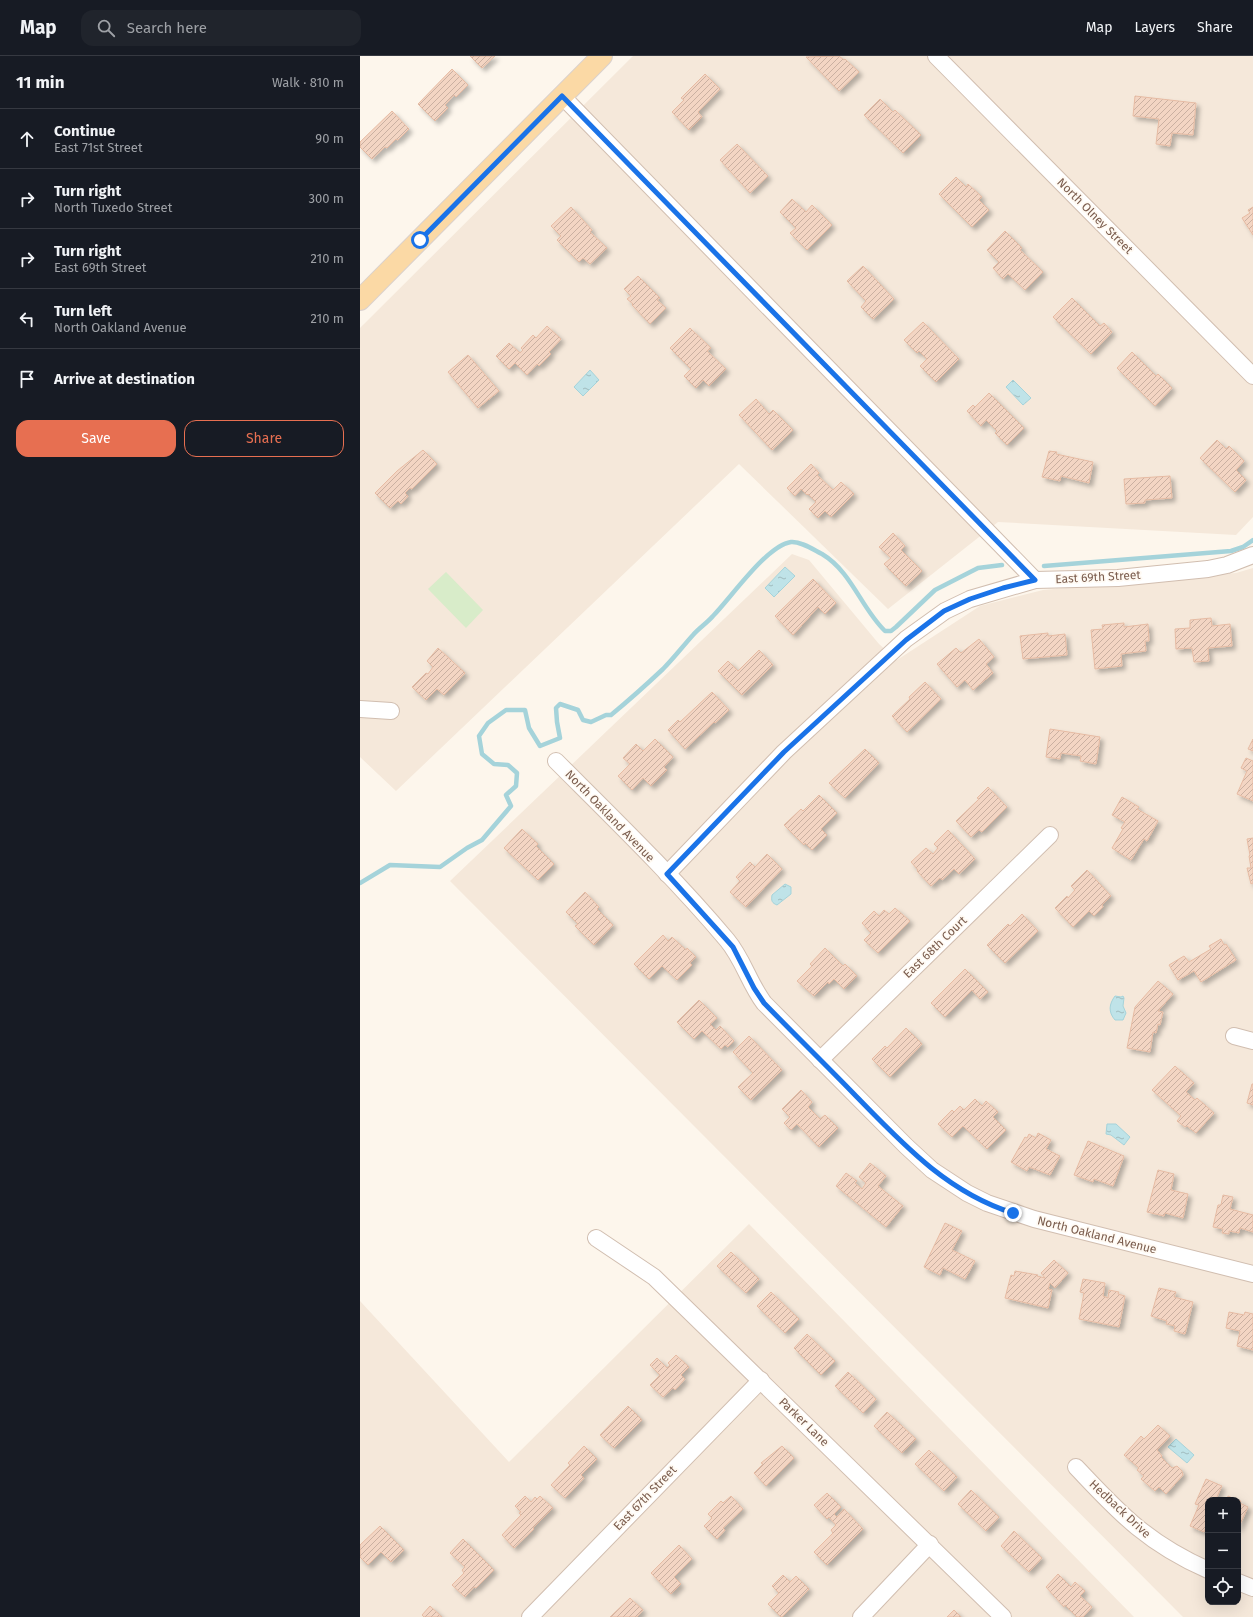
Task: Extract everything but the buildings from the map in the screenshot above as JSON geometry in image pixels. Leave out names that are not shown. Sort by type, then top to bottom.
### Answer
[{"type":"main road","points":[[360,300],[602,56]]},
{"type":"street","name":"North Olney Street","points":[[936,56],[1253,376]]},
{"type":"street","points":[[562,96],[1035,580]]},
{"type":"street","name":"East 69th Street","points":[[667,874],[784,752],[906,640],[944,611],[970,599],[1003,588],[1035,580],[1118,578],[1208,569],[1227,565],[1253,555]]},
{"type":"street","points":[[360,709],[391,711]]},
{"type":"street","name":"North Oakland Avenue","points":[[556,761],[667,874],[733,947],[754,988],[764,1003],[922,1161],[949,1182],[987,1203],[1034,1219],[1253,1274]]},
{"type":"street","name":"East 68th Court","points":[[820,1060],[1050,835]]},
{"type":"street","points":[[1234,1036],[1253,1041]]},
{"type":"street","name":"Parker Lane","points":[[596,1238],[654,1278],[930,1544],[1003,1617]]},
{"type":"street","name":"East 67th Street","points":[[530,1617],[761,1380]]},
{"type":"street","name":"Hedback Drive","points":[[1076,1467],[1116,1509],[1138,1528],[1166,1548],[1206,1569]]},
{"type":"street","points":[[861,1617],[930,1544]]},
{"type":"street","points":[[1241,1583],[1253,1588]]},
{"type":"shaded area","points":[[633,56],[1253,56],[1253,517],[1236,535],[998,522],[888,609],[739,464],[396,791],[360,757],[360,328]]},
{"type":"shaded area","points":[[792,554],[809,560],[879,644],[897,660],[980,606],[1043,590],[1236,573],[1253,568],[1253,1617],[1183,1617],[450,881]]},
{"type":"shaded area","points":[[749,1224],[1134,1617],[360,1617],[360,1301],[509,1462]]},
{"type":"green space","points":[[446,572],[483,610],[466,628],[428,589]]},
{"type":"water","points":[[590,370],[599,380],[583,396],[574,387]]},
{"type":"water","points":[[1013,380],[1031,398],[1023,405],[1006,387]]},
{"type":"water","points":[[785,567],[795,576],[774,597],[765,588]]},
{"type":"water","points":[[785,884],[791,887],[791,894],[777,905],[772,902],[772,895]]},
{"type":"water","points":[[1115,996],[1123,996],[1124,998],[1123,1006],[1126,1013],[1123,1020],[1115,1020],[1110,1011],[1111,1002]]},
{"type":"water","points":[[1107,1124],[1116,1124],[1130,1137],[1124,1145],[1111,1135],[1106,1134]]},
{"type":"water","points":[[1176,1439],[1194,1455],[1187,1463],[1168,1447]]},
{"type":"waterway","points":[[1044,566],[1231,551],[1243,547],[1253,540]]},
{"type":"waterway","points":[[360,883],[390,865],[440,867],[467,848],[482,840],[511,806],[506,795],[516,786],[517,773],[508,765],[494,764],[482,754],[479,736],[488,723],[506,710],[525,710],[529,728],[540,746],[560,738],[556,708],[560,704],[578,710],[583,720],[591,722],[606,715],[611,715],[663,669],[695,632],[711,619],[760,562],[781,546],[791,542],[799,543],[822,554],[832,562],[849,580],[869,612],[885,631],[891,631],[896,627],[935,590],[978,568],[1002,565]]},
{"type":"route","points":[[420,240],[562,96],[1035,580],[1003,588],[970,599],[944,611],[928,622],[906,640],[784,752],[667,874],[733,947],[754,988],[764,1003],[906,1146],[932,1170],[949,1182],[987,1203],[1013,1213]]}]
